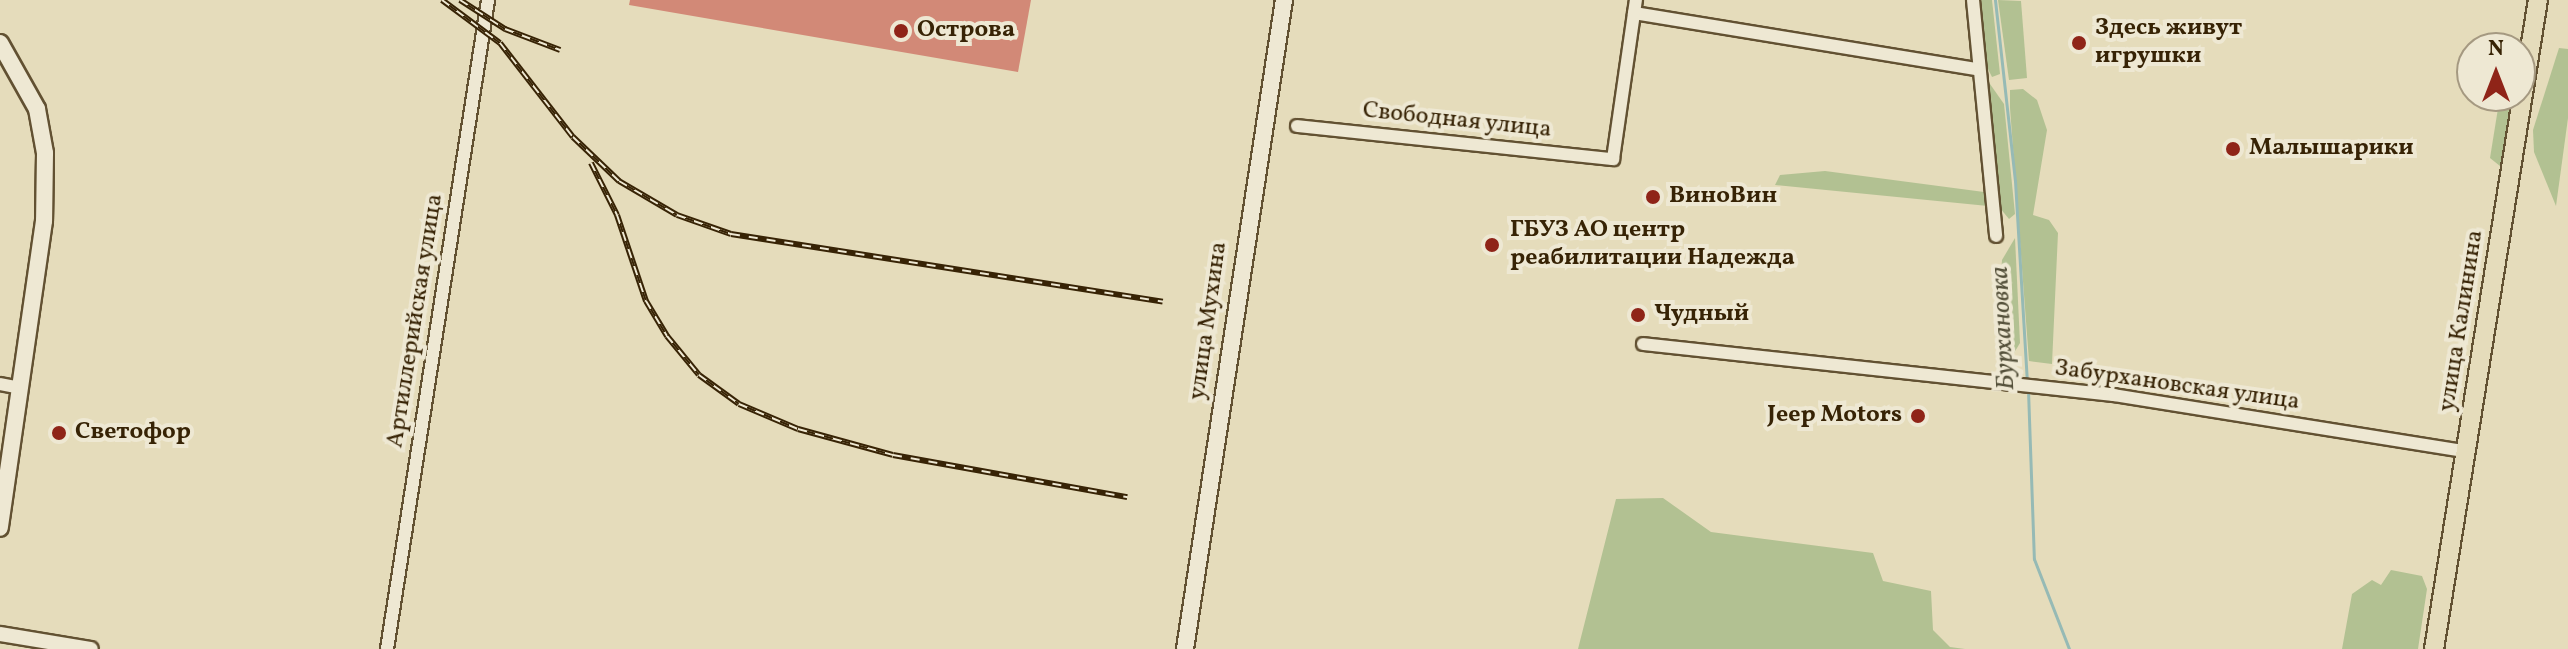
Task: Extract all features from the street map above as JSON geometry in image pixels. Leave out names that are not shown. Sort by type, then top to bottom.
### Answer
[{"type":"main road","name":"улица Мухина","points":[[1185,649],[1284,0]]},
{"type":"main road","name":"улица Калинина","points":[[2434,649],[2538,0]]},
{"type":"main road","points":[[0,43],[37,109],[45,153],[44,221],[0,528]]},
{"type":"street","name":"Артиллерийская улица","points":[[387,649],[488,0]]},
{"type":"street","points":[[1973,0],[1977,69],[1996,236]]},
{"type":"street","points":[[1635,6],[1977,69]]},
{"type":"street","name":"Свободная улица","points":[[1297,126],[1613,159],[1635,6]]},
{"type":"street","name":"Забурхановская улица","points":[[1643,344],[2019,386],[2465,451]]},
{"type":"street","points":[[0,384],[21,388]]},
{"type":"street","points":[[0,634],[91,649]]},
{"type":"green space","points":[[1977,0],[1992,0],[2000,74],[1992,77],[1983,59]]},
{"type":"green space","points":[[1998,0],[2021,1],[2027,78],[2009,80]]},
{"type":"green space","points":[[2559,48],[2568,49],[2568,118],[2556,206],[2534,152],[2533,130]]},
{"type":"green space","points":[[1983,74],[2004,104],[2015,214],[2009,219],[1990,196]]},
{"type":"green space","points":[[2023,89],[2037,100],[2047,130],[2033,215],[2049,220],[2058,233],[2052,364],[2029,361],[2010,108],[2010,90]]},
{"type":"green space","points":[[2497,112],[2510,112],[2512,115],[2500,166],[2490,158]]},
{"type":"green space","points":[[1825,171],[1984,192],[1988,206],[1775,185],[1780,175]]},
{"type":"green space","points":[[2015,238],[2020,343],[2014,353],[1998,349],[1996,342],[2002,260]]},
{"type":"green space","points":[[1663,498],[1711,532],[1873,553],[1883,581],[1931,591],[1933,630],[1950,647],[1965,649],[1578,649],[1616,499]]},
{"type":"green space","points":[[2391,570],[2422,576],[2427,589],[2418,649],[2342,649],[2352,594],[2372,580],[2381,585]]},
{"type":"building","name":"Острова","points":[[630,0],[1031,0],[1018,72],[629,5]]},
{"type":"waterway","name":"Бурхановка","points":[[1995,0],[2015,181],[2027,383]]},
{"type":"waterway","name":"Бурхановка","points":[[2028,390],[2034,559],[2069,649]]},
{"type":"railway","points":[[442,0],[500,43],[573,137],[619,181],[677,215],[731,234],[1163,302]]},
{"type":"railway","points":[[460,0],[505,29],[560,50]]},
{"type":"railway","points":[[591,163],[617,215],[646,301],[667,336],[699,375],[739,404],[798,429],[893,455],[1127,497]]},
{"type":"place","name":"Острова","points":[[901,31]]},
{"type":"place","name":"Здесь живут игрушки","points":[[2079,43]]},
{"type":"place","name":"Малышарики","points":[[2233,149]]},
{"type":"place","name":"ВиноВин","points":[[1653,197]]},
{"type":"place","name":"ГБУЗ АО центр реабилитации Надежда","points":[[1492,245]]},
{"type":"place","name":"Чудный","points":[[1638,315]]},
{"type":"place","name":"Jeep Motors","points":[[1918,416]]},
{"type":"place","name":"Светофор","points":[[59,433]]}]
